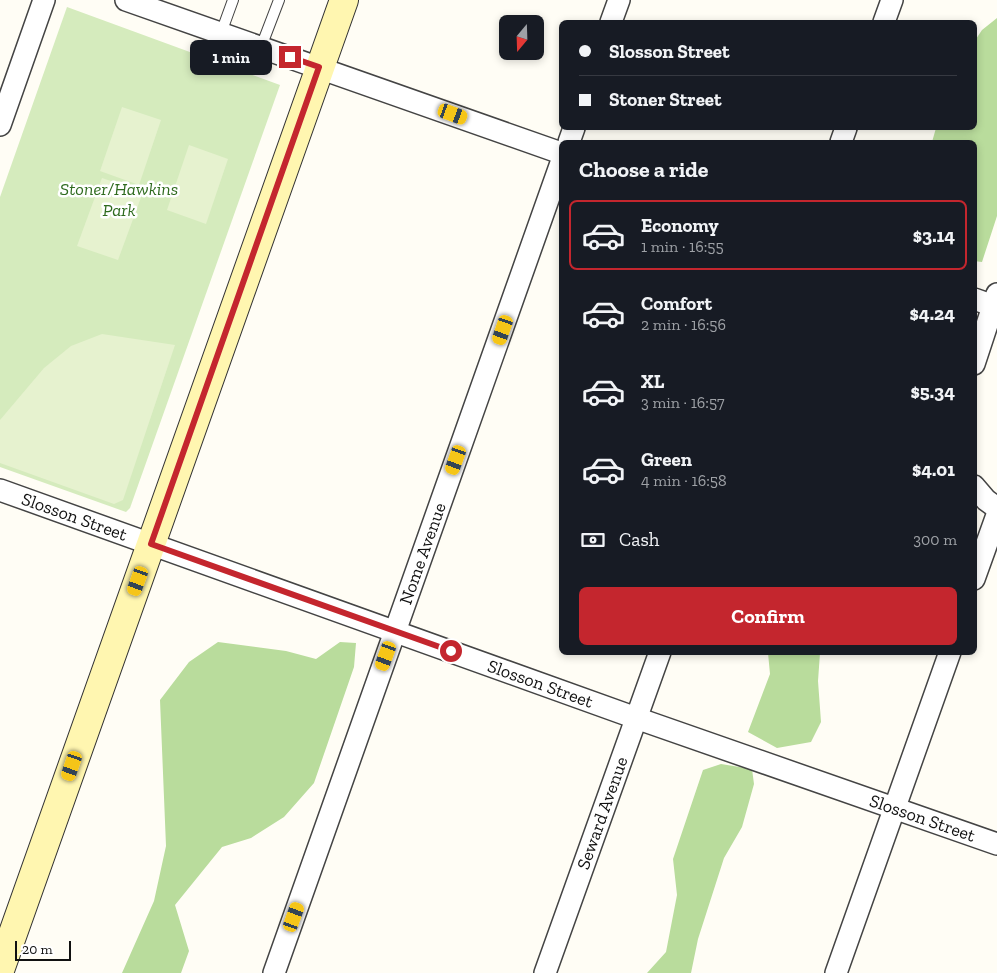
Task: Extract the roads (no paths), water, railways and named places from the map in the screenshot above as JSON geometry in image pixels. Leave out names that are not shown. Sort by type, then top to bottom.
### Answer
[{"type":"street","points":[[0,125],[44,0]]},
{"type":"street","points":[[126,0],[559,152]]},
{"type":"street","points":[[0,970],[344,0]]},
{"type":"street","points":[[612,20],[619,0]]},
{"type":"street","points":[[885,20],[892,0]]},
{"type":"street","name":"Nome Avenue","points":[[274,973],[559,169]]},
{"type":"street","points":[[977,352],[990,301]]},
{"type":"street","name":"Slosson Street","points":[[0,490],[636,718],[997,844]]},
{"type":"street","points":[[977,490],[986,500],[997,508]]},
{"type":"street","points":[[977,571],[997,516]]},
{"type":"street","name":"Seward Avenue","points":[[545,973],[659,655]]},
{"type":"street","points":[[836,973],[949,655]]},
{"type":"lane","points":[[221,33],[233,0]]},
{"type":"lane","points":[[261,47],[279,0]]},
{"type":"park label","name":"Stoner/Hawkins Park","points":[[119,199]]}]
